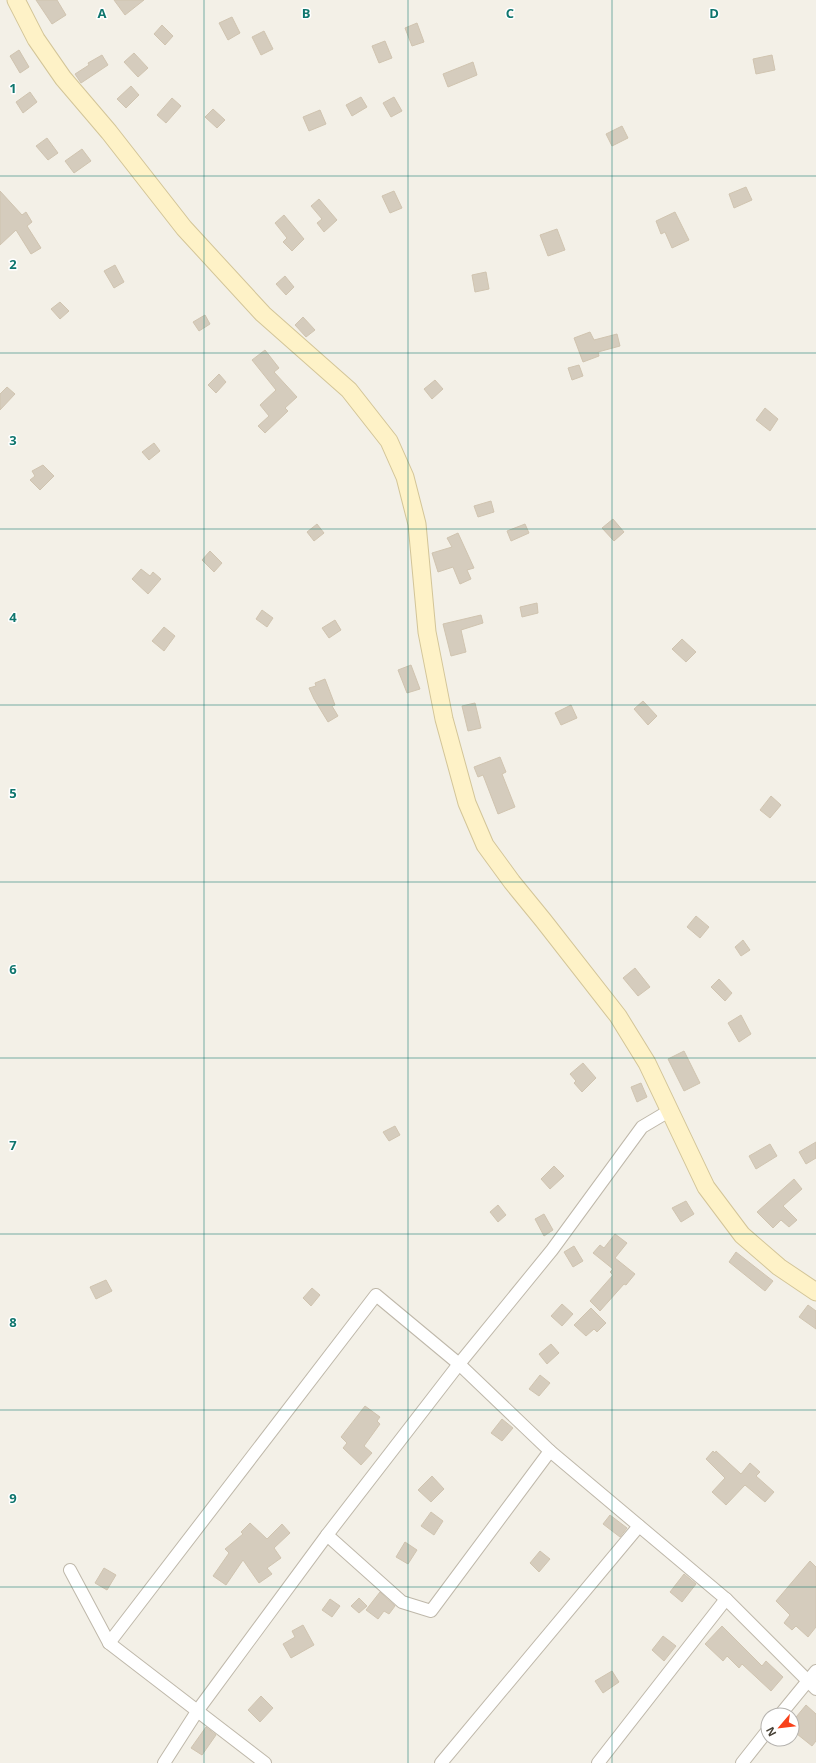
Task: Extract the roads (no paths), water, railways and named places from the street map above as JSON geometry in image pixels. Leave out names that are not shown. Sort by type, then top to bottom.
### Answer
[{"type":"street","points":[[16,0],[36,39],[63,78],[109,132],[184,228],[263,314],[349,390],[389,441],[404,477],[417,524],[427,632],[444,719],[467,804],[485,845],[512,882],[618,1016],[647,1063],[706,1187],[742,1235],[779,1267],[816,1292]]},
{"type":"street","points":[[164,1763],[198,1710],[327,1535],[459,1364],[552,1250],[642,1127],[669,1111]]},
{"type":"street","points":[[109,1643],[376,1295],[459,1364],[550,1451],[726,1599],[816,1689]]},
{"type":"street","points":[[327,1535],[402,1602],[431,1611],[550,1451]]},
{"type":"street","points":[[441,1763],[639,1526]]},
{"type":"street","points":[[70,1570],[109,1643],[265,1763]]},
{"type":"street","points":[[598,1763],[726,1599]]},
{"type":"street","points":[[786,1707],[816,1671]]},
{"type":"street","points":[[742,1763],[760,1740]]}]
